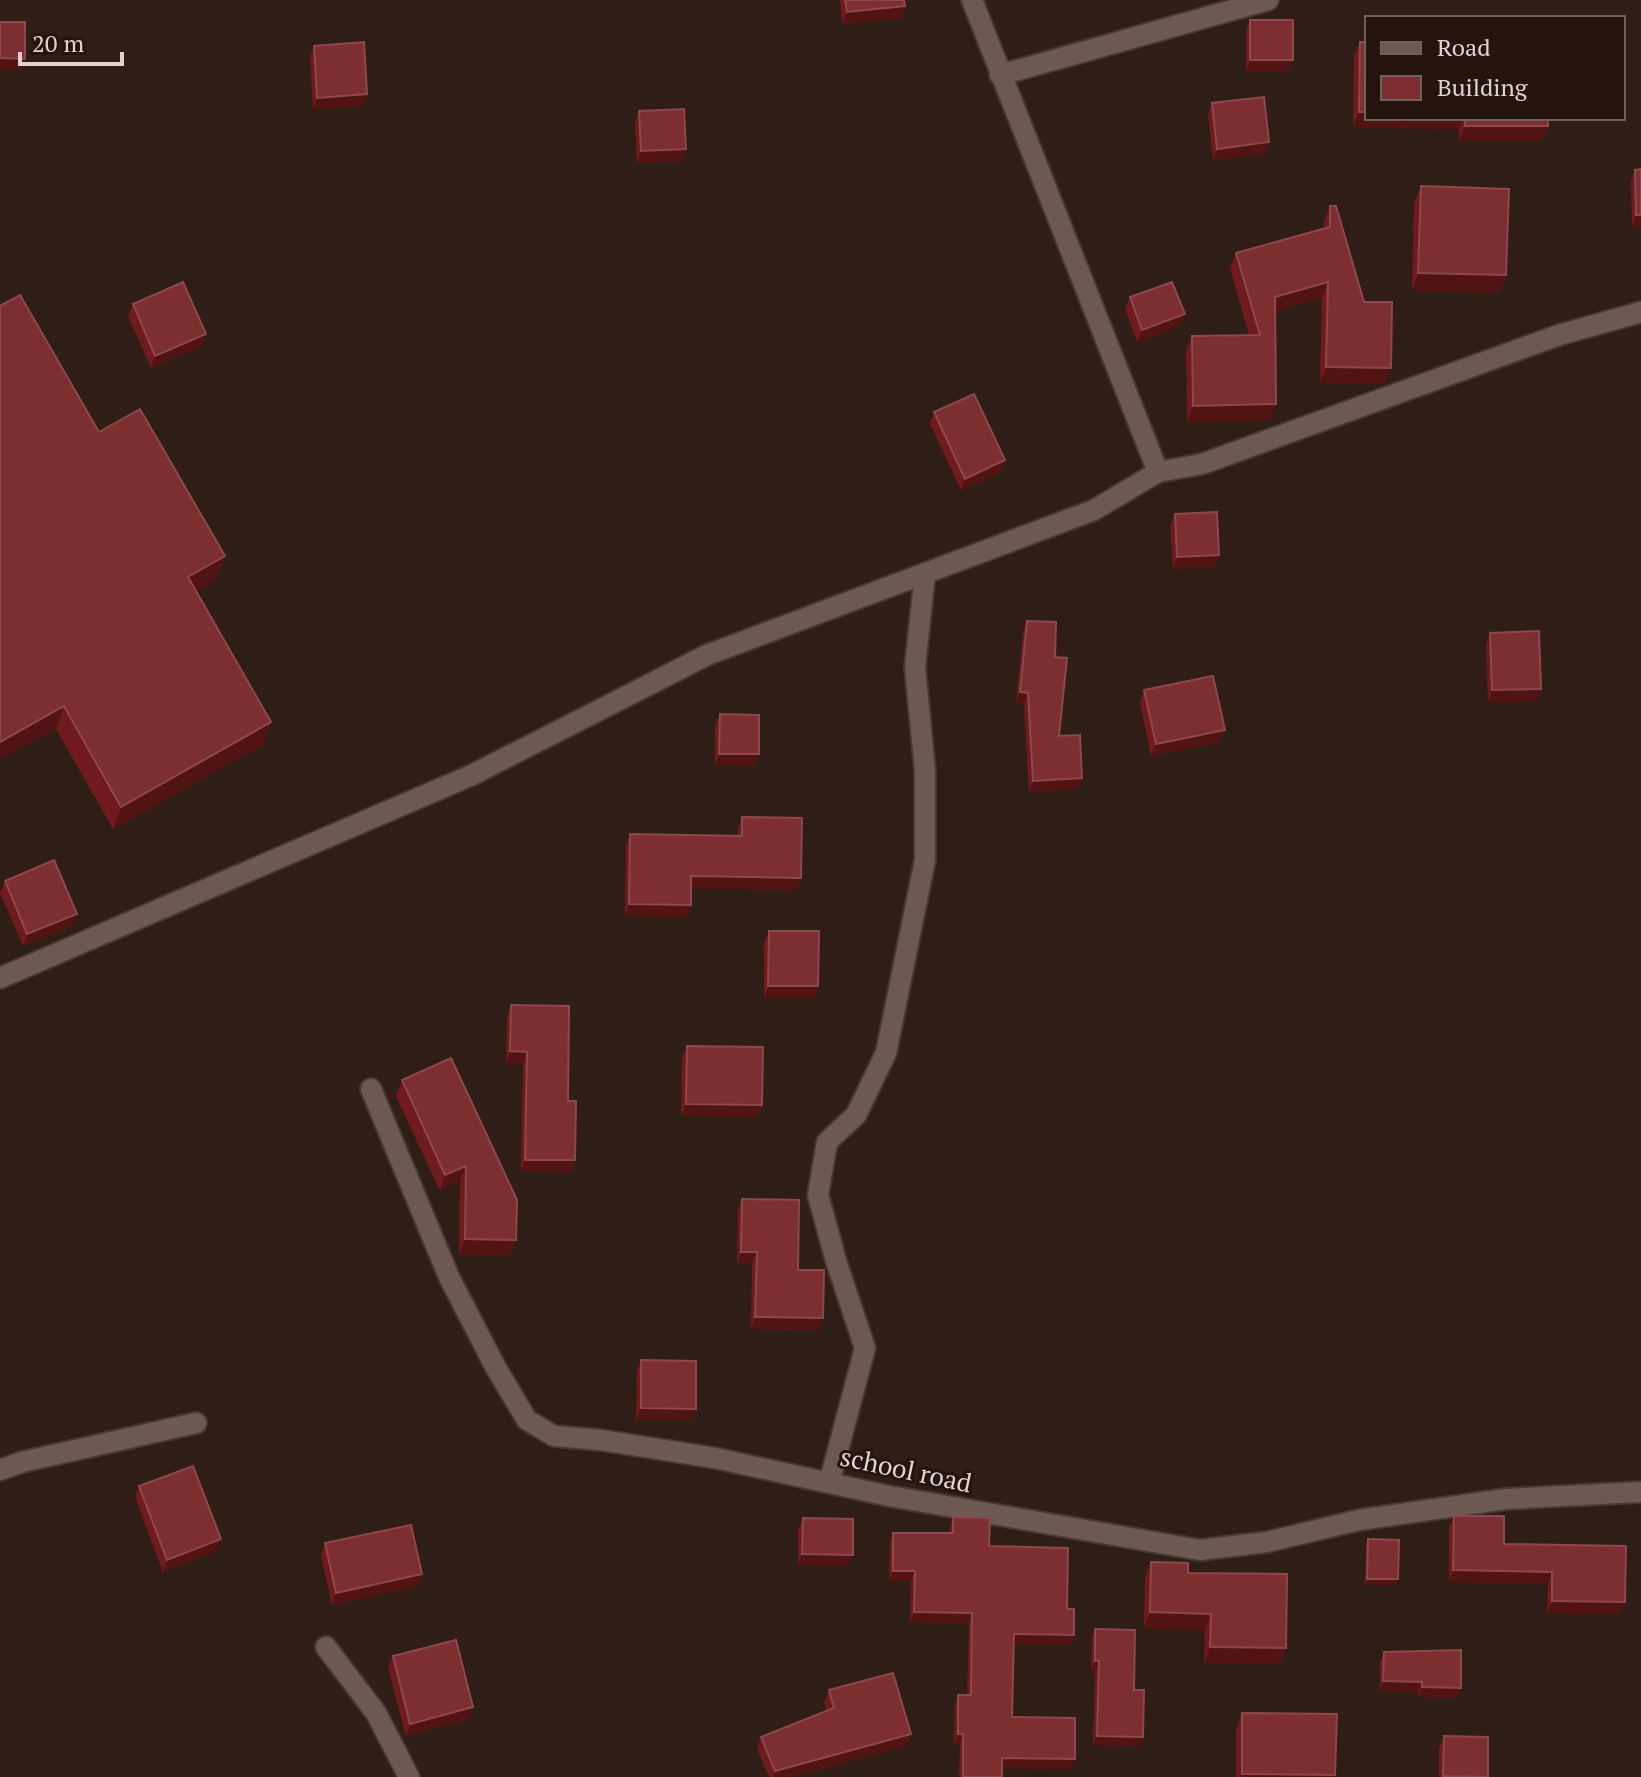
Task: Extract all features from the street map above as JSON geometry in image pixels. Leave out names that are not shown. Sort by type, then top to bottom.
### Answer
[{"type":"street","points":[[972,0],[1158,472]]},
{"type":"street","points":[[1000,75],[1268,0]]},
{"type":"street","points":[[0,978],[472,775],[707,655],[1094,510],[1158,472],[1202,464],[1559,335],[1641,312]]},
{"type":"street","points":[[830,1480],[865,1348],[818,1195],[827,1142],[856,1115],[886,1053],[925,860],[925,771],[915,667],[925,573]]},
{"type":"street","name":"school road","points":[[371,1089],[449,1277],[527,1420],[554,1436],[687,1453],[830,1480],[889,1496],[1200,1550],[1267,1542],[1359,1520],[1506,1499],[1641,1492]]},
{"type":"street","points":[[0,1470],[22,1462],[196,1423]]},
{"type":"street","points":[[326,1647],[376,1713],[409,1777]]},
{"type":"building","points":[[845,0],[904,0],[905,6],[847,12]]},
{"type":"building","points":[[1250,20],[1293,20],[1293,60],[1250,60]]},
{"type":"building","points":[[0,22],[25,22],[25,59],[0,58]]},
{"type":"building","points":[[364,42],[367,94],[317,98],[314,46]]},
{"type":"building","points":[[1360,42],[1365,42],[1365,112],[1359,112]]},
{"type":"building","points":[[1264,97],[1269,142],[1217,149],[1212,103]]},
{"type":"building","points":[[684,109],[686,149],[641,151],[639,111]]},
{"type":"building","points":[[1465,120],[1548,120],[1548,126],[1465,126]]},
{"type":"building","points":[[1641,169],[1641,215],[1636,215],[1635,170]]},
{"type":"building","points":[[1421,186],[1509,189],[1506,275],[1418,273]]},
{"type":"building","points":[[1330,206],[1336,206],[1364,302],[1392,302],[1391,368],[1326,367],[1328,282],[1275,297],[1276,404],[1193,406],[1192,336],[1260,335],[1236,253],[1330,227]]},
{"type":"building","points":[[183,282],[206,334],[155,356],[133,304]]},
{"type":"building","points":[[1172,282],[1185,314],[1142,330],[1130,297]]},
{"type":"building","points":[[20,295],[99,432],[140,409],[225,556],[188,577],[271,722],[121,807],[64,706],[0,742],[0,306]]},
{"type":"building","points":[[974,394],[1005,460],[965,479],[934,412]]},
{"type":"building","points":[[1217,512],[1219,555],[1177,557],[1175,514]]},
{"type":"building","points":[[1027,621],[1056,622],[1055,657],[1067,658],[1059,736],[1080,735],[1082,778],[1033,781],[1028,693],[1020,692]]},
{"type":"building","points":[[1539,631],[1541,689],[1492,690],[1490,633]]},
{"type":"building","points":[[1213,676],[1225,730],[1156,744],[1144,690]]},
{"type":"building","points":[[720,714],[759,715],[759,754],[719,754]]},
{"type":"building","points":[[742,817],[802,818],[801,878],[691,876],[691,905],[629,904],[630,834],[742,836]]},
{"type":"building","points":[[54,860],[77,914],[27,934],[5,881]]},
{"type":"building","points":[[769,931],[819,931],[818,986],[768,986]]},
{"type":"building","points":[[511,1005],[569,1006],[568,1101],[576,1101],[575,1160],[525,1160],[527,1052],[510,1051]]},
{"type":"building","points":[[687,1046],[763,1047],[762,1105],[686,1104]]},
{"type":"building","points":[[451,1058],[517,1200],[516,1240],[465,1239],[466,1166],[445,1175],[402,1080]]},
{"type":"building","points":[[742,1199],[799,1200],[798,1270],[824,1270],[823,1318],[755,1317],[757,1252],[741,1252]]},
{"type":"building","points":[[641,1360],[696,1361],[696,1409],[641,1408]]},
{"type":"building","points":[[193,1466],[221,1539],[167,1560],[139,1486]]},
{"type":"building","points":[[1454,1516],[1504,1516],[1504,1544],[1626,1546],[1625,1602],[1552,1601],[1552,1572],[1453,1570]]},
{"type":"building","points":[[953,1517],[990,1518],[989,1546],[1068,1548],[1067,1609],[1074,1609],[1074,1635],[1014,1634],[1012,1717],[1075,1718],[1075,1759],[1002,1758],[1002,1777],[963,1777],[963,1734],[958,1734],[958,1695],[971,1695],[972,1613],[914,1612],[915,1571],[893,1571],[893,1533],[953,1533]]},
{"type":"building","points":[[803,1518],[853,1519],[853,1555],[802,1554]]},
{"type":"building","points":[[411,1525],[422,1574],[336,1593],[325,1543]]},
{"type":"building","points":[[1368,1539],[1399,1540],[1398,1579],[1367,1579]]},
{"type":"building","points":[[1151,1562],[1188,1563],[1188,1573],[1287,1574],[1286,1648],[1210,1647],[1211,1614],[1150,1612]]},
{"type":"building","points":[[1095,1629],[1135,1630],[1134,1690],[1144,1690],[1143,1737],[1097,1736],[1099,1661],[1095,1661]]},
{"type":"building","points":[[456,1640],[473,1707],[410,1724],[393,1656]]},
{"type":"building","points":[[1461,1650],[1461,1688],[1422,1687],[1422,1682],[1383,1681],[1384,1652]]},
{"type":"building","points":[[893,1673],[911,1734],[775,1771],[761,1737],[834,1708],[829,1690]]},
{"type":"building","points":[[1242,1713],[1337,1714],[1335,1775],[1242,1774]]},
{"type":"building","points":[[1444,1736],[1488,1737],[1488,1777],[1443,1776]]}]
